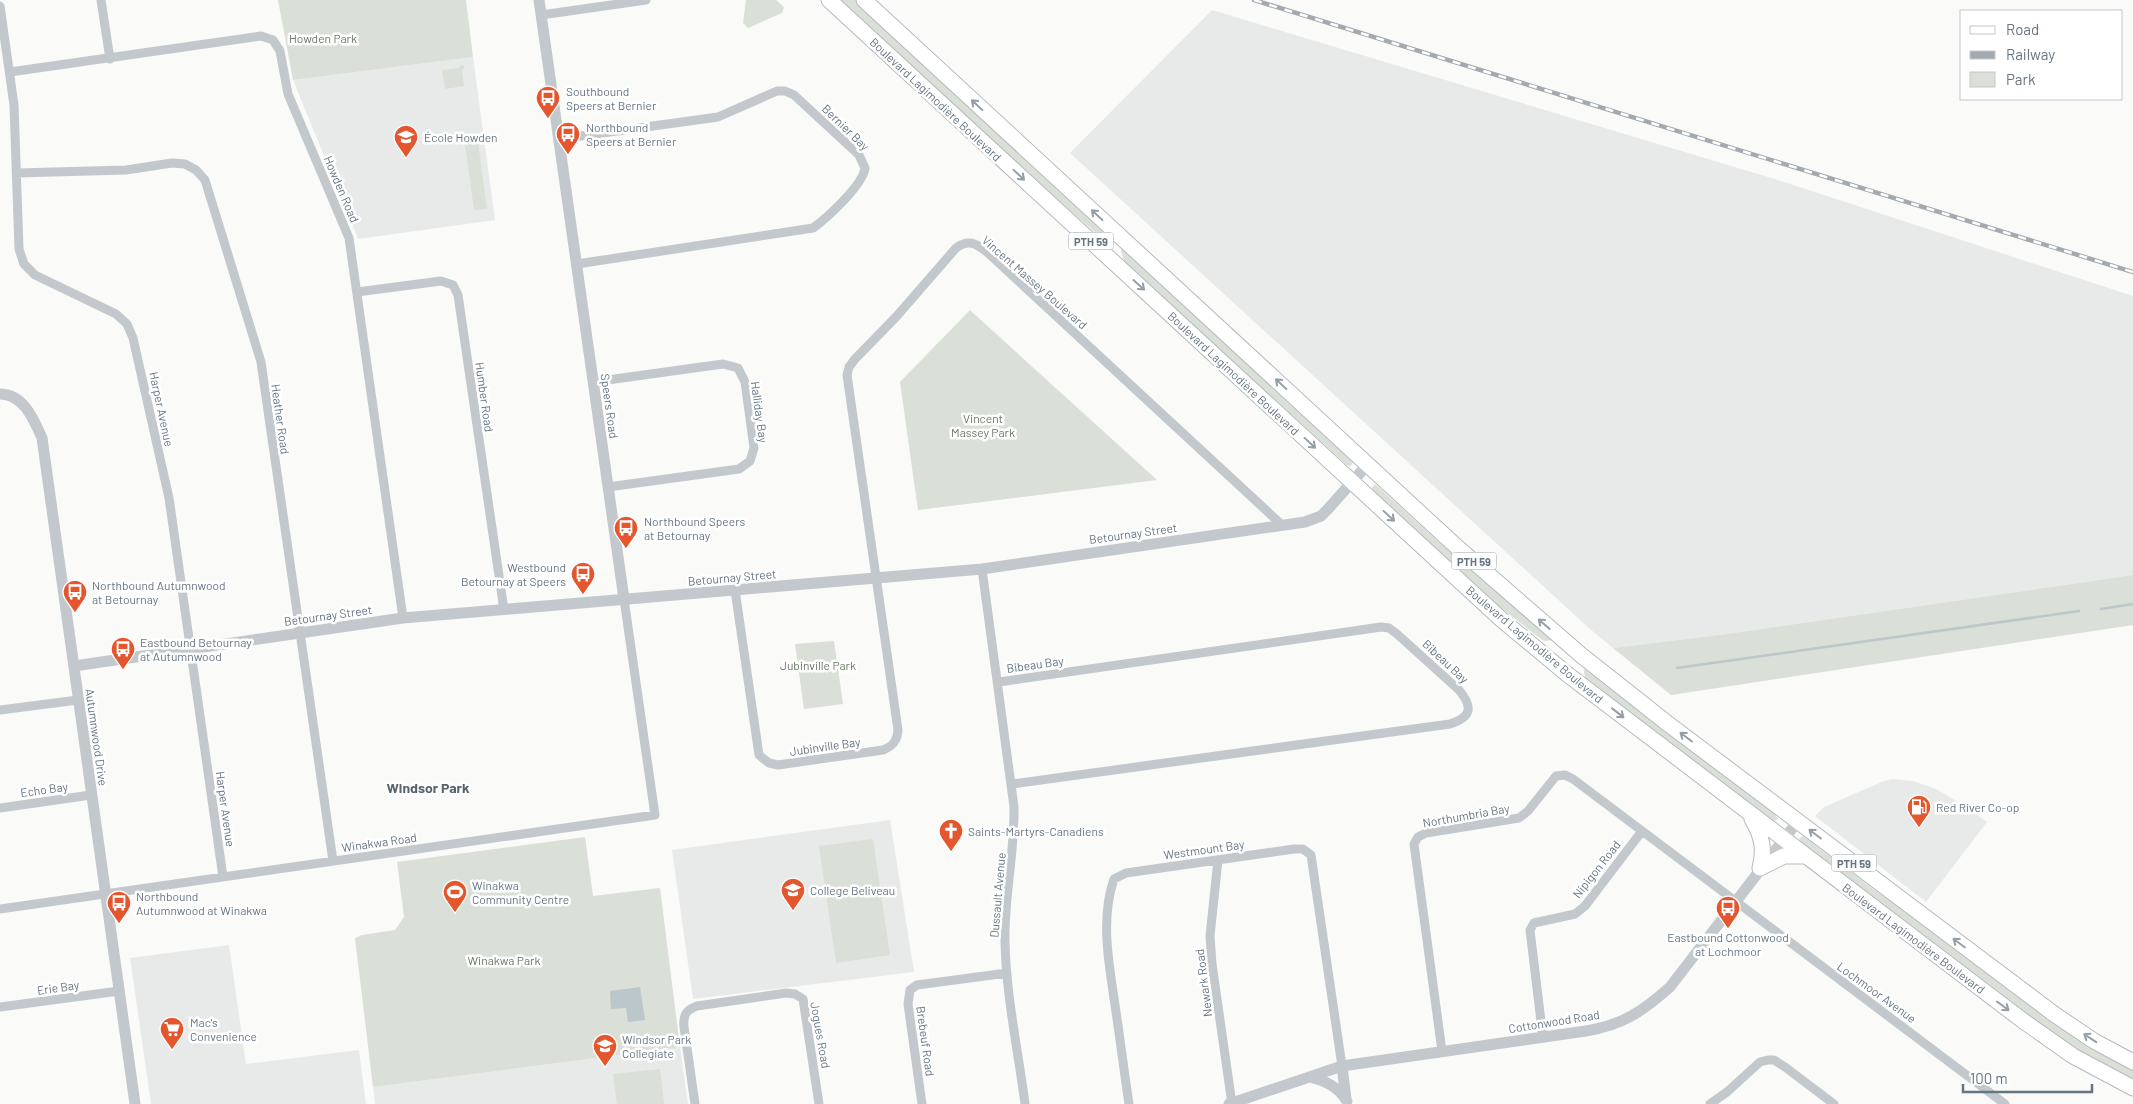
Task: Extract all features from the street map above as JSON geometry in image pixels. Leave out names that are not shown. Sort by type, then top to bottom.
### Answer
[{"type":"main road","name":"Boulevard Lagimodière Boulevard","points":[[829,0],[1502,620],[1559,668],[2044,1036],[2088,1065],[2133,1088]]},
{"type":"main road","name":"Boulevard Lagimodière Boulevard","points":[[864,0],[1368,464],[1581,656],[2054,1014],[2094,1041],[2133,1062]]},
{"type":"main road","points":[[1107,256],[1122,238]]},
{"type":"main road","points":[[1749,814],[1762,838],[1760,868]]},
{"type":"main road","points":[[1760,868],[1784,856],[1805,856]]},
{"type":"street","points":[[101,0],[110,59]]},
{"type":"street","name":"Speers Road","points":[[539,0],[655,815]]},
{"type":"street","points":[[541,15],[646,0]]},
{"type":"street","name":"Harper Avenue","points":[[0,6],[14,104],[19,249],[24,264],[35,274],[116,314],[127,324],[133,338],[169,498],[223,877]]},
{"type":"street","name":"Howden Road","points":[[10,72],[261,36],[273,40],[280,51],[288,94],[349,238],[403,618]]},
{"type":"street","name":"Bernier Bay","points":[[559,139],[718,117],[777,91],[785,91],[794,95],[859,155],[865,168],[861,180],[813,228],[577,264]]},
{"type":"street","name":"Heather Road","points":[[17,173],[126,170],[172,163],[185,164],[196,170],[206,180],[259,356],[332,861]]},
{"type":"street","name":"Vincent Massey Boulevard","points":[[877,578],[846,375],[849,366],[855,359],[896,317],[956,248],[963,243],[970,242],[987,252],[1282,525]]},
{"type":"street","name":"Humber Road","points":[[357,292],[441,281],[453,285],[458,295],[504,610]]},
{"type":"street","name":"Halliday Bay","points":[[593,382],[723,364],[738,368],[746,382],[754,448],[750,461],[739,469],[608,487]]},
{"type":"street","name":"Autumnwood Drive","points":[[0,394],[22,402],[33,416],[42,438],[135,1104]]},
{"type":"street","name":"Betournay Street","points":[[74,666],[403,618],[982,569],[1305,522],[1321,516],[1368,464]]},
{"type":"street","name":"Dussault Avenue","points":[[982,569],[1012,784],[1014,832],[1005,924],[1007,973],[1025,1104]]},
{"type":"street","name":"Jubinville Bay","points":[[735,590],[759,755],[769,763],[778,765],[883,750],[892,746],[897,739],[898,730],[877,578]]},
{"type":"street","name":"Bibeau Bay","points":[[999,682],[1381,627],[1389,628],[1397,634],[1459,690],[1466,699],[1469,708],[1466,716],[1460,721],[1450,724],[1012,784]]},
{"type":"street","points":[[0,710],[78,700]]},
{"type":"street","name":"Northumbria Bay","points":[[1442,1051],[1414,851],[1414,844],[1418,837],[1426,833],[1519,818],[1528,811],[1556,776],[1565,775],[1573,779],[1734,901]]},
{"type":"street","name":"Echo Bay","points":[[0,808],[91,795]]},
{"type":"street","name":"Winakwa Road","points":[[106,894],[655,815]]},
{"type":"street","name":"Cottonwood Road","points":[[1231,1104],[1342,1066],[1543,1038],[1607,1027],[1631,1017],[1670,987],[1734,901],[1798,820]]},
{"type":"street","name":"Nipigon Road","points":[[1543,1038],[1530,930],[1534,923],[1566,917],[1575,914],[1585,906],[1642,831]]},
{"type":"street","name":"Westmount Bay","points":[[1129,1104],[1106,926],[1110,889],[1114,879],[1126,873],[1294,849],[1303,849],[1311,855],[1342,1066]]},
{"type":"street","name":"Newark Road","points":[[1218,860],[1210,936],[1231,1104]]},
{"type":"street","points":[[0,909],[106,894]]},
{"type":"street","name":"Lochmoor Avenue","points":[[1734,901],[1890,1015],[2005,1104]]},
{"type":"street","name":"Brebeuf Road","points":[[922,1104],[908,1004],[910,990],[917,985],[1007,973]]},
{"type":"street","name":"Erie Bay","points":[[0,1007],[119,991]]},
{"type":"street","name":"Jogues Road","points":[[695,1104],[684,1026],[684,1018],[687,1011],[697,1006],[786,993],[795,994],[803,999],[819,1104]]},
{"type":"street","points":[[1710,1104],[1727,1092],[1760,1062],[1768,1060],[1774,1060],[1785,1067],[1834,1104]]},
{"type":"street","points":[[1342,1066],[1347,1103]]},
{"type":"street","points":[[1309,1077],[1337,1088],[1347,1103]]},
{"type":"shaded area","points":[[1212,10],[1778,180],[2133,296],[2133,575],[1727,634],[1613,648],[1070,153]]},
{"type":"shaded area","name":"École Howden","points":[[473,57],[495,220],[358,239],[293,80]]},
{"type":"shaded area","points":[[1893,779],[1913,781],[1936,789],[1987,822],[1926,902],[1815,816],[1824,807],[1884,781]]},
{"type":"shaded area","name":"College Beliveau","points":[[890,820],[914,972],[693,999],[672,850]]},
{"type":"shaded area","points":[[229,945],[246,1064],[359,1050],[366,1104],[151,1104],[130,958]]},
{"type":"shaded area","points":[[640,987],[645,1020],[628,1022],[626,1008],[611,1009],[610,991]]},
{"type":"shaded area","name":"Windsor Park Collegiate","points":[[680,1047],[688,1104],[375,1104],[373,1087]]},
{"type":"green space","name":"Howden Park","points":[[278,0],[466,0],[473,57],[293,80]]},
{"type":"green space","points":[[746,0],[776,0],[784,7],[782,13],[748,28],[743,23]]},
{"type":"green space","points":[[837,0],[856,0],[1109,233],[1109,236],[1097,234],[1033,179]]},
{"type":"green space","points":[[462,64],[465,67],[462,70],[464,86],[445,89],[442,70],[459,68]]},
{"type":"green space","points":[[478,142],[487,209],[474,210],[465,144]]},
{"type":"green space","points":[[1123,247],[1348,454],[1353,462],[1351,466],[1347,465],[1125,264],[1121,251]]},
{"type":"green space","name":"Vincent Massey Park","points":[[970,310],[1157,480],[918,510],[900,382]]},
{"type":"green space","points":[[1375,484],[1441,544],[1551,637],[1551,640],[1545,641],[1541,639],[1486,596],[1382,502],[1372,488]]},
{"type":"green space","points":[[2133,575],[2133,625],[1671,695],[1613,648],[1727,634]]},
{"type":"green space","name":"Jubinville Park","points":[[834,641],[843,704],[804,709],[795,644]]},
{"type":"green space","points":[[1586,668],[1769,807],[1778,819],[1774,821],[1585,679],[1584,670]]},
{"type":"green space","points":[[1803,836],[1873,889],[2133,1068],[2133,1082],[2067,1045],[1806,850],[1799,839]]},
{"type":"green space","name":"Winakwa Park","points":[[585,837],[593,896],[660,888],[680,1047],[373,1087],[355,938],[362,935],[395,930],[404,917],[397,862]]},
{"type":"green space","points":[[873,839],[890,955],[836,963],[819,846]]},
{"type":"green space","points":[[660,1069],[664,1104],[617,1104],[613,1074]]},
{"type":"waterway","points":[[2101,609],[2133,604]]},
{"type":"waterway","points":[[1677,668],[2079,611]]},
{"type":"railway","points":[[1254,0],[2133,272]]},
{"type":"place","name":"Southbound Speers at Bernier","points":[[548,119]]},
{"type":"place","name":"Northbound Speers at Bernier","points":[[568,155]]},
{"type":"place","name":"École Howden","points":[[406,158]]},
{"type":"place","name":"Northbound Speers at Betournay","points":[[626,549]]},
{"type":"place","name":"Westbound Betournay at Speers","points":[[583,595]]},
{"type":"place","name":"Northbound Autumnwood at Betournay","points":[[75,613]]},
{"type":"place","name":"Eastbound Betournay at Autumnwood","points":[[123,670]]},
{"type":"place","name":"Red River Co-op","points":[[1919,828]]},
{"type":"place","name":"Saints-Martyrs-Canadiens","points":[[951,852]]},
{"type":"place","name":"College Beliveau","points":[[793,911]]},
{"type":"place","name":"Winakwa Community Centre","points":[[455,913]]},
{"type":"place","name":"Northbound Autumnwood at Winakwa","points":[[119,924]]},
{"type":"place","name":"Eastbound Cottonwood at Lochmoor","points":[[1728,929]]},
{"type":"place","name":"Mac's Convenience","points":[[172,1050]]},
{"type":"place","name":"Windsor Park Collegiate","points":[[605,1067]]},
{"type":"district","name":"Windsor Park","points":[[428,787]]}]
